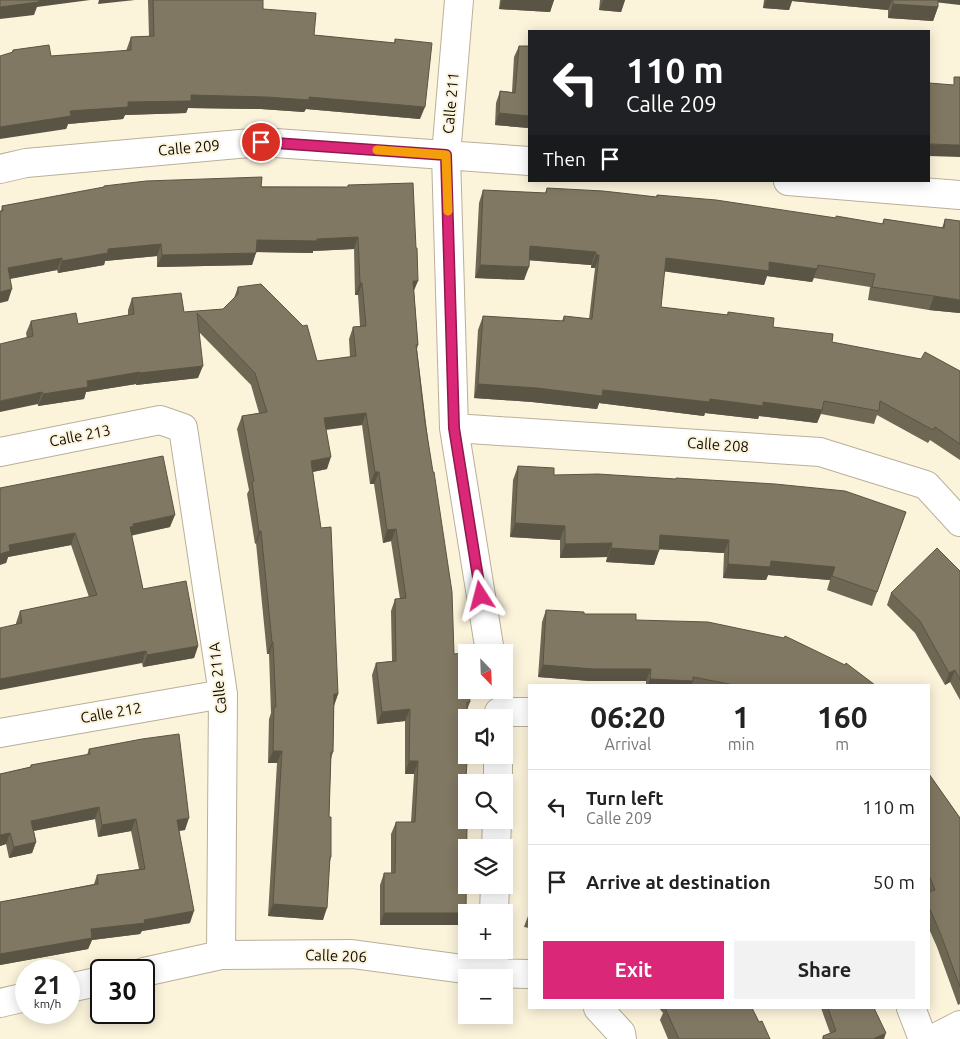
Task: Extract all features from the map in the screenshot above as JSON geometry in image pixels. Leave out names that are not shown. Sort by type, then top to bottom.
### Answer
[{"type":"street","name":"Calle 211","points":[[460,0],[446,155],[454,428],[489,644]]},
{"type":"street","name":"Calle 209","points":[[0,169],[26,163],[261,142],[528,161]]},
{"type":"street","points":[[800,182],[960,195]]},
{"type":"street","name":"Calle 213","points":[[0,452],[160,420]]},
{"type":"street","name":"Calle 211A","points":[[160,420],[182,428],[223,694],[221,955]]},
{"type":"street","name":"Calle 208","points":[[454,428],[820,452],[926,485],[960,522]]},
{"type":"street","name":"Calle 212","points":[[0,733],[223,694]]},
{"type":"street","points":[[498,706],[528,712]]},
{"type":"street","name":"Calle 206","points":[[155,970],[221,955],[352,954],[493,961],[528,974]]},
{"type":"street","points":[[0,1003],[15,1000]]},
{"type":"street","points":[[599,1009],[621,1033],[622,1039]]},
{"type":"street","points":[[911,1009],[923,1039]]},
{"type":"street","points":[[933,1039],[960,1024]]},
{"type":"building","points":[[0,0],[39,0],[39,2],[0,7]]},
{"type":"building","points":[[153,0],[263,0],[263,9],[316,13],[314,35],[395,43],[395,39],[432,43],[425,107],[309,97],[309,100],[191,95],[191,101],[128,102],[128,107],[70,111],[71,116],[0,127],[0,56],[13,52],[13,50],[49,45],[51,56],[131,50],[131,37],[154,36]]},
{"type":"building","points":[[893,0],[938,0],[938,7],[893,4]]},
{"type":"building","points":[[519,46],[528,46],[528,116],[499,113],[500,91],[515,93]]},
{"type":"building","points":[[954,77],[960,77],[960,145],[930,144],[930,83],[954,85]]},
{"type":"building","points":[[262,177],[261,187],[348,187],[348,185],[413,183],[418,281],[413,281],[418,345],[416,345],[425,422],[452,592],[454,654],[458,654],[458,699],[470,699],[470,702],[467,702],[467,709],[458,709],[458,764],[467,764],[466,774],[458,774],[458,829],[467,829],[467,839],[458,839],[458,894],[466,894],[466,904],[458,904],[458,913],[384,913],[384,873],[395,873],[396,822],[415,822],[418,761],[409,761],[410,709],[382,712],[376,663],[396,661],[395,599],[406,598],[396,529],[387,530],[379,472],[375,472],[366,413],[324,418],[331,457],[311,461],[321,528],[331,527],[338,694],[334,694],[333,752],[331,752],[329,817],[331,817],[331,857],[327,908],[273,904],[282,751],[273,751],[274,707],[276,707],[273,642],[261,531],[259,532],[252,482],[254,481],[242,416],[267,412],[255,373],[197,313],[203,366],[140,372],[87,381],[88,387],[43,394],[42,392],[0,401],[0,344],[33,336],[31,321],[76,313],[78,324],[134,314],[132,298],[181,293],[184,312],[223,309],[238,294],[238,287],[261,284],[303,326],[307,325],[317,361],[356,356],[353,327],[366,326],[362,283],[360,283],[358,237],[317,239],[317,241],[257,240],[256,253],[162,255],[161,244],[108,249],[108,253],[62,261],[62,258],[8,268],[12,289],[0,292],[0,211],[3,211],[2,206],[104,186],[146,181]]},
{"type":"building","points":[[547,188],[716,200],[883,224],[884,219],[944,228],[945,219],[960,221],[960,300],[872,287],[875,274],[818,265],[817,269],[769,262],[769,271],[666,258],[661,307],[728,315],[728,312],[774,318],[773,327],[833,334],[832,342],[921,359],[925,352],[960,371],[960,444],[935,427],[933,430],[880,401],[879,411],[824,401],[822,410],[763,402],[763,406],[710,399],[709,402],[603,390],[602,396],[537,388],[478,384],[483,316],[564,321],[564,316],[592,319],[599,255],[596,255],[596,252],[530,246],[529,267],[480,265],[483,190],[546,193]]},
{"type":"building","points":[[163,456],[175,515],[133,524],[134,526],[130,527],[143,589],[186,581],[198,646],[147,655],[146,651],[0,679],[0,628],[22,623],[20,611],[97,595],[75,533],[9,545],[10,551],[0,554],[0,488]]},
{"type":"building","points":[[518,466],[554,468],[554,475],[598,474],[676,478],[775,484],[845,491],[906,512],[877,592],[832,576],[835,567],[771,561],[770,567],[728,564],[729,540],[660,535],[659,551],[611,548],[612,543],[565,544],[565,526],[515,523]]},
{"type":"building","points":[[937,548],[960,571],[960,680],[955,670],[949,673],[920,621],[891,593]]},
{"type":"building","points":[[546,610],[584,612],[584,614],[636,614],[636,620],[708,622],[784,638],[785,636],[845,665],[846,663],[874,684],[729,684],[693,677],[693,681],[650,679],[651,669],[594,669],[543,665]]},
{"type":"building","points":[[179,734],[189,818],[177,820],[194,911],[144,920],[145,923],[91,929],[92,938],[0,954],[0,902],[98,884],[97,875],[145,869],[136,819],[102,825],[99,807],[31,821],[36,842],[14,847],[10,833],[0,835],[0,774],[31,767],[31,765],[90,754],[89,749]]},
{"type":"building","points":[[930,775],[960,818],[960,987],[930,909],[930,892],[935,890],[930,878]]},
{"type":"building","points":[[665,1009],[752,1009],[759,1022],[762,1021],[770,1039],[679,1039]]},
{"type":"building","points":[[828,1009],[874,1009],[886,1033],[873,1039],[824,1039],[823,1036],[836,1031]]},
{"type":"slow traffic","points":[[377,150],[446,155],[448,211]]},
{"type":"route","points":[[261,142],[446,155],[454,428],[481,596]]}]
